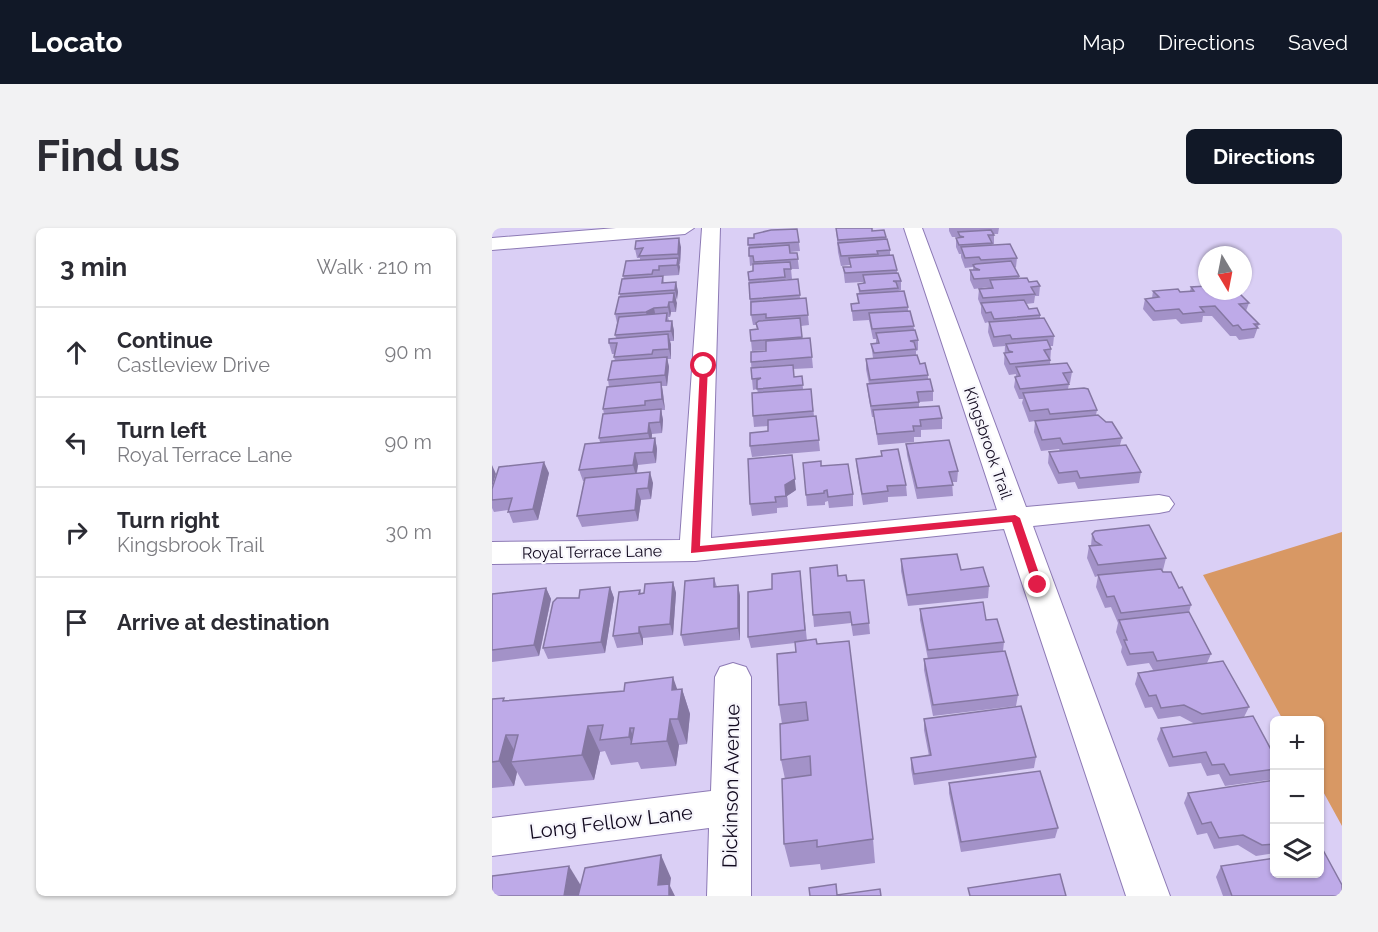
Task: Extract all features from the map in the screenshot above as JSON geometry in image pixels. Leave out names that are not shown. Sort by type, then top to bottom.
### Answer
[{"type":"street","points":[[492,244],[685,228]]},
{"type":"street","points":[[695,550],[711,228]]},
{"type":"street","name":"Kingsbrook Trail","points":[[912,228],[1148,896]]},
{"type":"street","name":"Royal Terrace Lane","points":[[492,553],[695,550],[1159,504]]},
{"type":"street","name":"Dickinson Avenue","points":[[729,896],[733,677]]},
{"type":"street","name":"Long Fellow Lane","points":[[492,837],[731,807]]},
{"type":"shaded area","points":[[1342,532],[1342,826],[1324,793],[1324,716],[1281,716],[1203,575]]},
{"type":"building","points":[[836,228],[884,230],[886,237],[838,240]]},
{"type":"building","points":[[797,229],[799,242],[748,245],[748,238],[754,238],[754,234],[771,230]]},
{"type":"building","points":[[991,230],[994,235],[988,235],[992,243],[959,245],[956,238],[964,237],[958,232]]},
{"type":"building","points":[[679,238],[678,254],[639,256],[643,248],[635,249],[636,241]]},
{"type":"building","points":[[887,239],[890,250],[877,251],[878,254],[841,256],[838,243]]},
{"type":"building","points":[[1010,244],[1017,258],[981,260],[979,257],[965,258],[961,247]]},
{"type":"building","points":[[789,245],[790,253],[797,253],[798,259],[754,262],[753,256],[749,256],[749,248]]},
{"type":"building","points":[[893,255],[897,270],[845,273],[843,267],[851,267],[849,258]]},
{"type":"building","points":[[678,258],[677,265],[659,266],[659,270],[653,270],[652,274],[623,276],[626,261]]},
{"type":"building","points":[[1011,261],[1019,276],[974,279],[970,270],[980,270],[973,265],[976,264]]},
{"type":"building","points":[[790,262],[791,269],[784,269],[785,277],[749,280],[748,272],[753,271],[753,264]]},
{"type":"building","points":[[898,273],[901,281],[893,281],[896,282],[898,288],[860,291],[858,284],[865,283],[863,275]]},
{"type":"building","points":[[663,276],[662,283],[676,282],[675,290],[619,294],[622,279]]},
{"type":"building","points":[[1027,278],[1029,282],[1037,281],[1040,286],[1031,287],[1035,294],[983,298],[979,289],[993,288],[990,280]]},
{"type":"building","points":[[798,279],[800,295],[750,299],[749,283]]},
{"type":"building","points":[[1191,287],[1198,287],[1198,300],[1246,300],[1249,303],[1239,304],[1259,324],[1254,324],[1258,328],[1242,330],[1238,325],[1233,326],[1215,306],[1200,307],[1204,312],[1183,314],[1179,309],[1155,311],[1145,299],[1159,297],[1153,291],[1178,289],[1180,292],[1194,291]]},
{"type":"building","points":[[904,291],[908,307],[852,311],[851,304],[859,303],[857,294]]},
{"type":"building","points":[[674,293],[673,302],[669,302],[668,307],[654,308],[646,312],[615,314],[619,297]]},
{"type":"building","points":[[806,298],[808,315],[766,318],[766,314],[751,315],[751,302]]},
{"type":"building","points":[[1024,300],[1029,309],[1037,308],[1040,315],[994,319],[991,312],[986,313],[981,303]]},
{"type":"building","points":[[910,311],[914,326],[872,329],[869,313]]},
{"type":"building","points":[[667,313],[666,321],[672,321],[671,331],[615,335],[619,317]]},
{"type":"building","points":[[800,318],[802,337],[751,341],[750,330],[758,329],[756,323],[759,321]]},
{"type":"building","points":[[1044,318],[1054,336],[1012,339],[1010,335],[994,337],[989,322]]},
{"type":"building","points":[[915,330],[918,340],[910,341],[914,342],[916,349],[874,353],[871,344],[879,343],[876,333]]},
{"type":"building","points":[[668,334],[669,349],[653,350],[652,354],[614,357],[617,343],[609,343],[609,339]]},
{"type":"building","points":[[810,338],[812,357],[751,362],[751,352],[766,351],[766,341]]},
{"type":"building","points":[[1047,340],[1051,349],[1044,350],[1050,360],[1010,364],[1004,353],[1013,352],[1009,351],[1006,344]]},
{"type":"building","points":[[917,355],[920,364],[925,363],[928,375],[870,380],[866,359]]},
{"type":"building","points":[[667,357],[665,375],[608,380],[612,361]]},
{"type":"building","points":[[1067,363],[1072,372],[1063,373],[1069,384],[1020,389],[1015,377],[1020,376],[1016,367]]},
{"type":"building","points":[[793,365],[794,377],[802,376],[803,385],[757,389],[757,380],[761,378],[752,379],[751,368]]},
{"type":"building","points":[[930,379],[933,391],[917,392],[919,402],[871,406],[867,384]]},
{"type":"building","points":[[661,382],[662,399],[645,401],[645,405],[603,409],[607,387]]},
{"type":"building","points":[[811,389],[813,411],[753,416],[752,393]]},
{"type":"building","points":[[1088,389],[1097,410],[1050,414],[1048,409],[1030,411],[1023,393]]},
{"type":"building","points":[[939,406],[942,418],[920,420],[921,426],[913,426],[914,431],[877,434],[873,410]]},
{"type":"building","points":[[661,409],[660,422],[649,423],[648,433],[599,438],[603,414]]},
{"type":"building","points":[[1098,415],[1106,422],[1112,422],[1122,438],[1063,444],[1060,438],[1042,440],[1035,421]]},
{"type":"building","points":[[816,416],[819,440],[750,446],[750,433],[768,431],[768,420]]},
{"type":"building","points":[[655,438],[653,452],[635,453],[633,465],[579,470],[585,444]]},
{"type":"building","points":[[949,440],[958,471],[949,472],[953,485],[917,488],[906,444]]},
{"type":"building","points":[[1126,445],[1141,472],[1080,478],[1077,471],[1059,473],[1049,452]]},
{"type":"building","points":[[898,449],[906,485],[887,486],[888,491],[862,494],[856,459],[882,456],[881,451]]},
{"type":"building","points":[[792,455],[795,479],[785,485],[786,496],[775,497],[776,502],[750,504],[748,459]]},
{"type":"building","points":[[821,461],[821,466],[848,464],[853,494],[828,497],[827,490],[824,493],[806,495],[803,463]]},
{"type":"building","points":[[544,462],[533,509],[508,512],[512,498],[492,500],[492,489],[499,467]]},
{"type":"building","points":[[650,472],[648,488],[637,489],[635,510],[577,516],[585,478]]},
{"type":"building","points":[[1149,525],[1166,558],[1098,565],[1089,546],[1101,545],[1095,541],[1092,534],[1095,531]]},
{"type":"building","points":[[957,554],[961,570],[983,567],[989,586],[907,595],[901,559]]},
{"type":"building","points":[[837,565],[838,576],[846,575],[847,581],[864,580],[869,623],[852,625],[850,612],[813,615],[810,568]]},
{"type":"building","points":[[1161,569],[1163,572],[1171,572],[1191,605],[1121,613],[1114,596],[1107,597],[1098,575]]},
{"type":"building","points":[[800,571],[805,630],[748,637],[748,592],[772,589],[772,574]]},
{"type":"building","points":[[714,578],[714,587],[738,585],[738,628],[681,635],[685,581]]},
{"type":"building","points":[[673,582],[670,624],[639,627],[639,633],[613,636],[619,592],[640,590],[639,594],[644,593],[645,584]]},
{"type":"building","points":[[610,587],[601,642],[543,648],[553,602],[557,598],[579,598],[580,590]]},
{"type":"building","points":[[546,588],[534,645],[492,650],[492,594]]},
{"type":"building","points":[[983,602],[986,620],[997,619],[1004,642],[928,650],[920,609]]},
{"type":"building","points":[[1189,612],[1211,654],[1157,661],[1153,652],[1130,654],[1119,620]]},
{"type":"building","points":[[816,639],[817,644],[849,641],[873,839],[817,847],[817,840],[784,844],[782,779],[811,775],[810,756],[781,760],[780,724],[808,720],[806,702],[779,705],[777,654],[796,652],[795,642]]},
{"type":"building","points":[[1005,651],[1018,695],[933,705],[924,659]]},
{"type":"building","points":[[1223,661],[1249,707],[1202,714],[1184,705],[1161,708],[1156,695],[1149,696],[1138,673]]},
{"type":"building","points":[[673,677],[672,690],[682,689],[678,719],[670,719],[667,741],[631,744],[634,728],[630,728],[629,737],[600,740],[603,725],[588,726],[582,755],[511,762],[518,735],[506,735],[499,761],[492,762],[492,699],[504,698],[503,701],[624,691],[625,683]]},
{"type":"building","points":[[1021,706],[1036,757],[914,774],[911,758],[931,755],[924,719]]},
{"type":"building","points":[[1253,716],[1270,748],[1270,770],[1230,775],[1224,764],[1212,765],[1206,752],[1173,757],[1161,728]]},
{"type":"building","points":[[1040,771],[1058,828],[961,842],[949,783]]},
{"type":"building","points":[[1270,781],[1270,844],[1262,845],[1243,835],[1219,838],[1211,822],[1202,824],[1188,793]]},
{"type":"building","points":[[1324,852],[1342,885],[1342,896],[1232,896],[1221,866],[1270,859],[1270,878],[1324,878]]},
{"type":"building","points":[[661,855],[658,885],[669,884],[669,896],[578,896],[585,868]]},
{"type":"building","points":[[569,866],[564,896],[492,896],[492,876]]},
{"type":"building","points":[[1060,874],[1066,896],[970,896],[968,888]]},
{"type":"building","points":[[836,884],[837,895],[880,889],[881,896],[810,896],[809,888]]},
{"type":"route","points":[[704,366],[695,550],[1015,518],[1038,585]]}]
